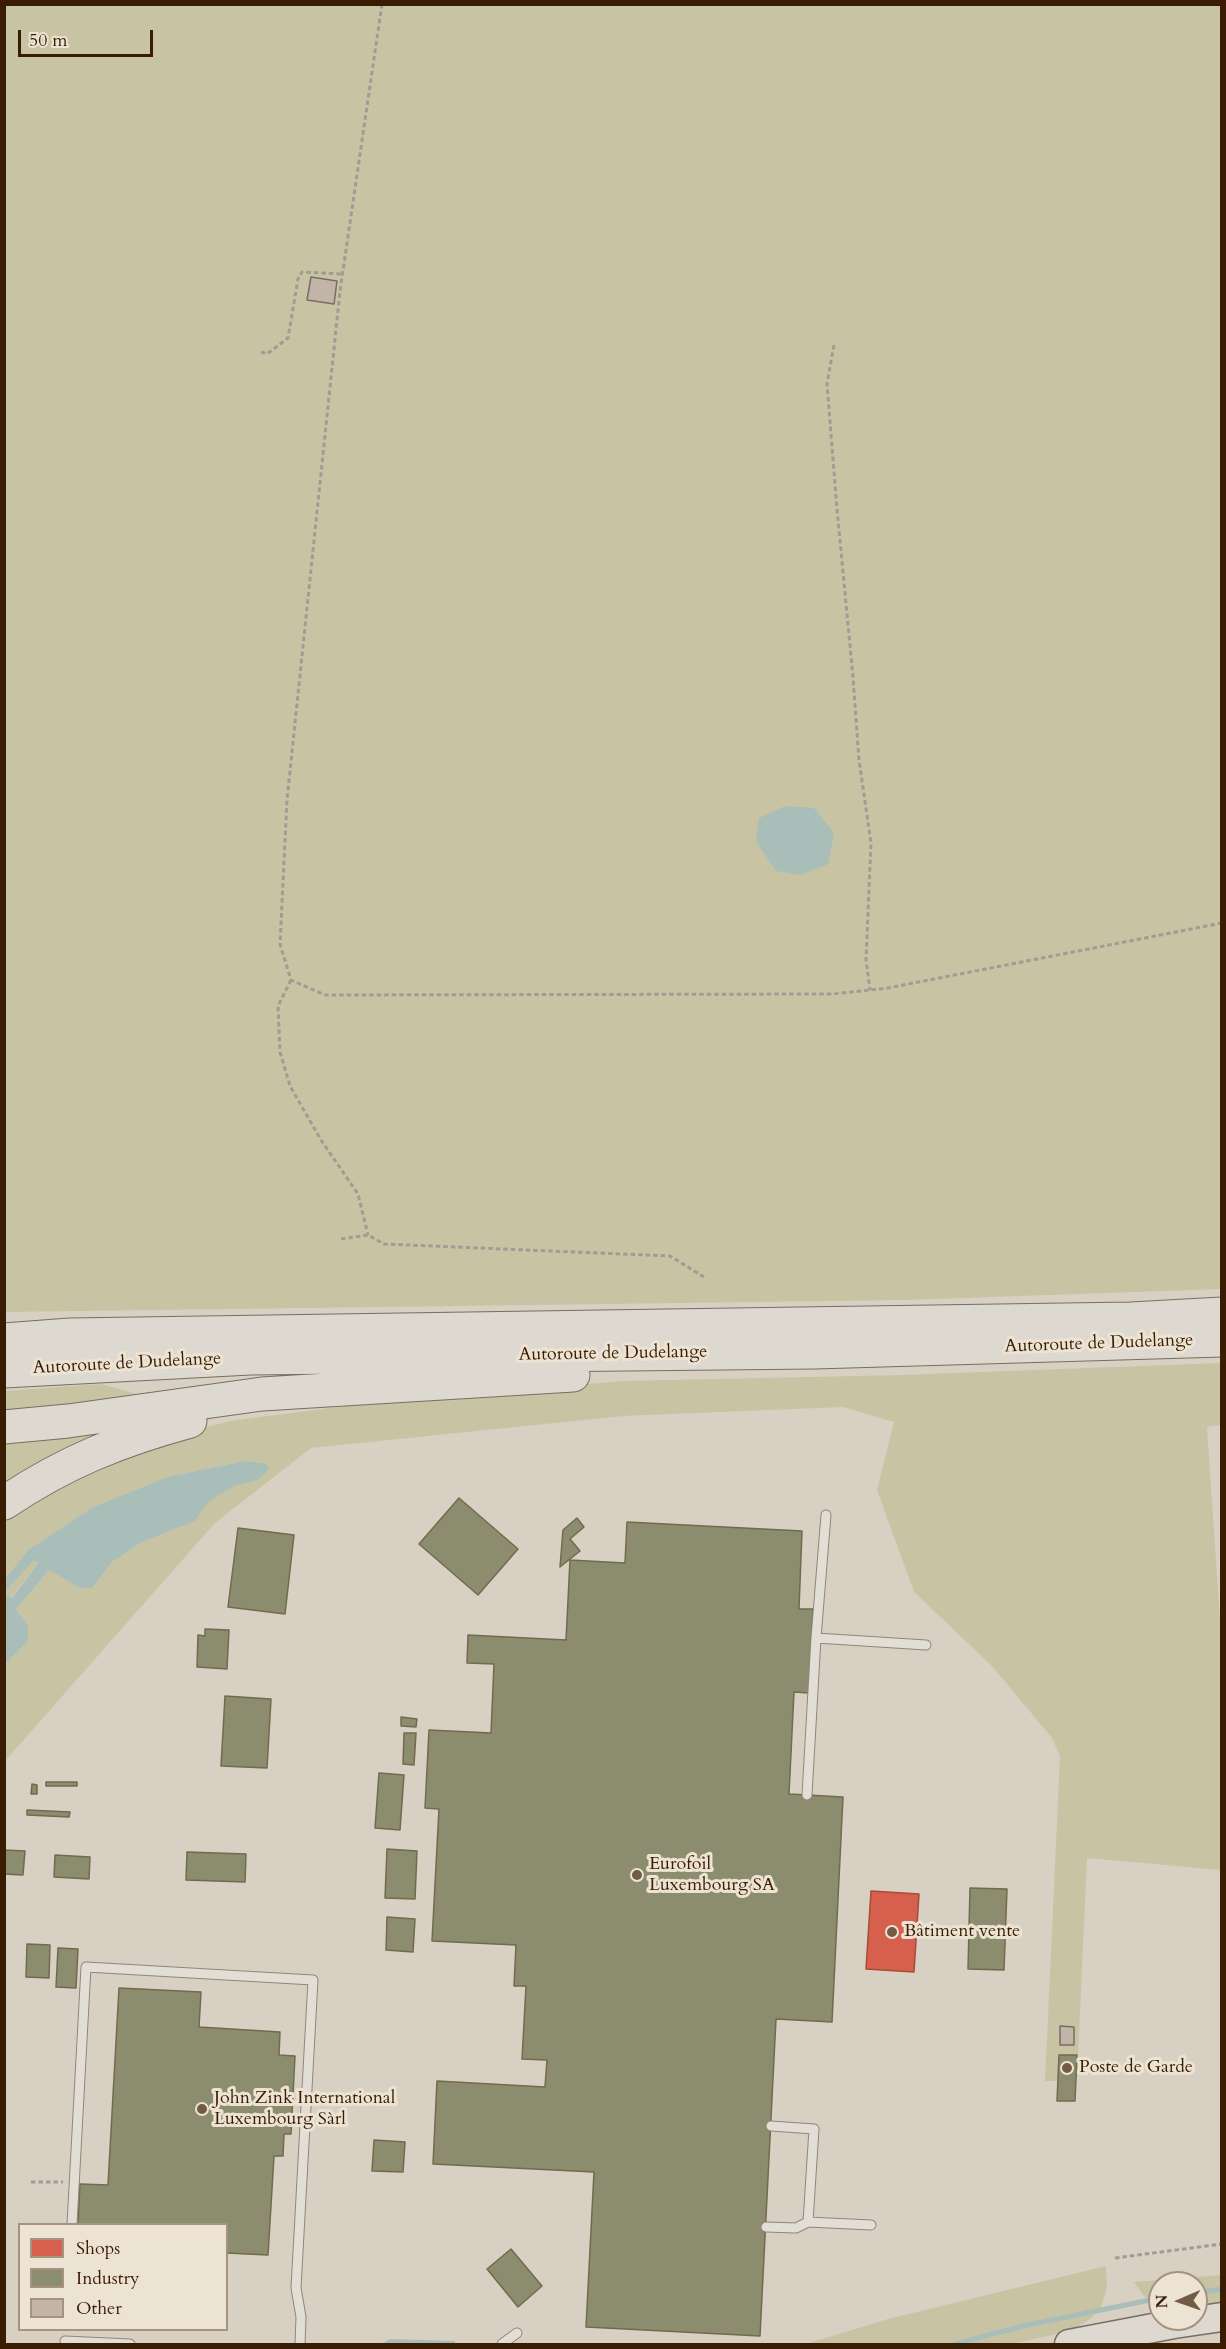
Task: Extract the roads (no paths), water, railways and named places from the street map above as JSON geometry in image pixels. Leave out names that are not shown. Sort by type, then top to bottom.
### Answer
[{"type":"highway","name":"Autoroute de Dudelange","points":[[4,1340],[70,1335],[1131,1319],[1221,1314]]},
{"type":"highway","points":[[4,1327],[70,1335]]},
{"type":"highway","name":"Autoroute de Dudelange","points":[[4,1371],[250,1358],[815,1352],[1221,1340]]},
{"type":"highway","points":[[4,1427],[58,1422],[262,1394],[621,1372],[815,1352]]},
{"type":"highway","points":[[4,1503],[34,1483],[93,1452],[152,1431],[229,1411],[354,1390]]},
{"type":"main road","points":[[1069,2344],[1221,2317]]},
{"type":"lane","points":[[807,1795],[826,1515]]},
{"type":"lane","points":[[816,1638],[926,1645]]},
{"type":"lane","points":[[72,2223],[86,1967],[313,1980],[296,2288],[301,2318],[300,2344]]},
{"type":"lane","points":[[771,2126],[814,2129],[808,2222]]},
{"type":"lane","points":[[766,2227],[796,2228],[808,2222],[871,2225]]},
{"type":"lane","points":[[502,2344],[517,2333]]},
{"type":"lane","points":[[65,2341],[130,2344]]},
{"type":"water","points":[[785,806],[814,808],[834,833],[828,864],[801,875],[776,871],[756,841],[759,818]]},
{"type":"water","points":[[245,1461],[267,1464],[269,1468],[258,1480],[232,1487],[208,1502],[195,1521],[142,1542],[112,1562],[92,1588],[80,1588],[49,1570],[16,1609],[28,1626],[28,1641],[5,1664],[5,1593],[12,1598],[39,1562],[33,1561],[5,1592],[5,1579],[28,1550],[93,1507],[167,1477]]},
{"type":"water","points":[[390,2339],[455,2341],[455,2344],[381,2344]]},
{"type":"waterway","points":[[1208,2291],[1222,2289]]},
{"type":"waterway","points":[[955,2344],[1027,2325],[1148,2300]]},
{"type":"place","name":"Eurofoil Luxembourg SA","points":[[637,1875]]},
{"type":"place","name":"Bâtiment vente","points":[[892,1932]]},
{"type":"place","name":"Poste de Garde","points":[[1067,2068]]},
{"type":"place","name":"John Zink International Luxembourg Sàrl","points":[[202,2109]]}]
